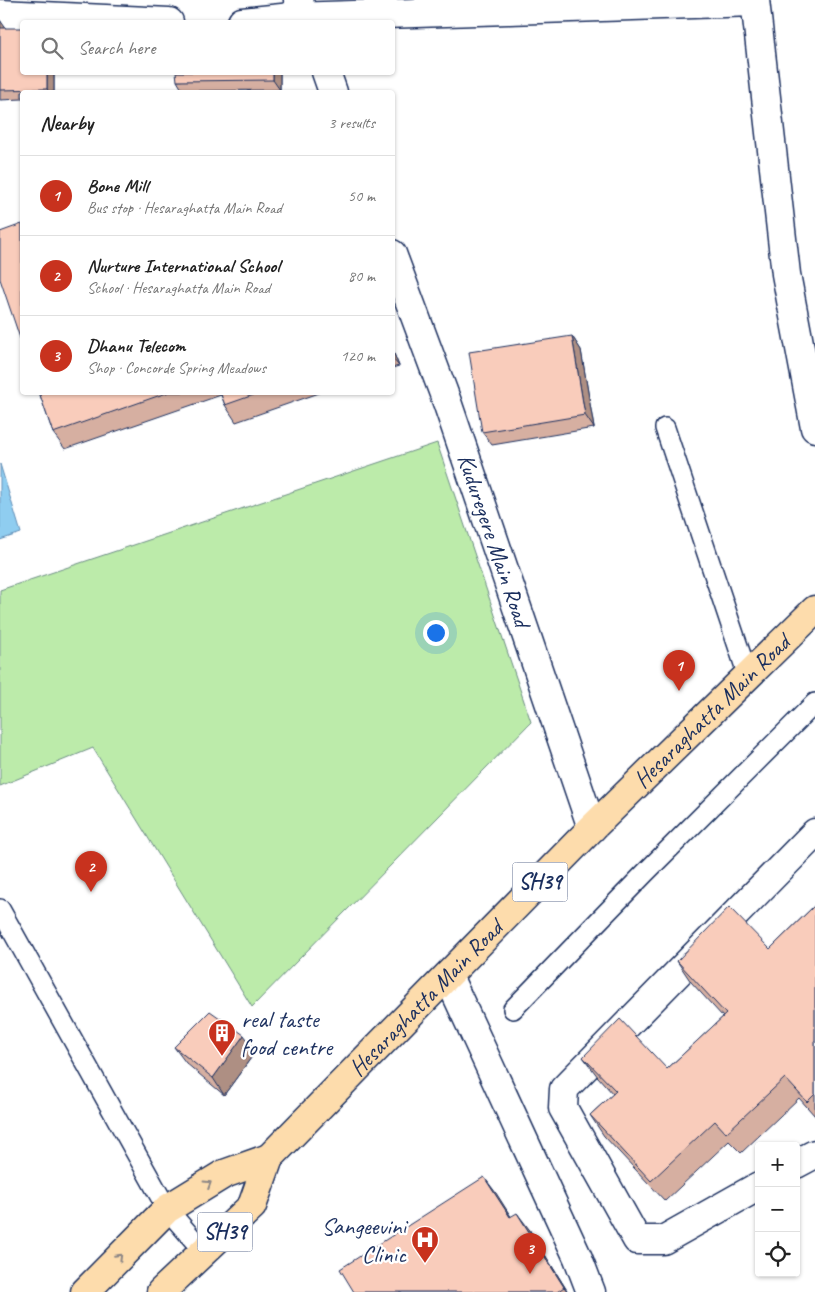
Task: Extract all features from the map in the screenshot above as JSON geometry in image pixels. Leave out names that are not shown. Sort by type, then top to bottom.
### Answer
[{"type":"main road","name":"Hesaraghatta Main Road","points":[[161,1292],[252,1206],[269,1158],[592,828],[815,610]]},
{"type":"main road","points":[[85,1292],[167,1210],[224,1174],[269,1158]]},
{"type":"street","points":[[256,20],[304,13],[755,1],[786,274],[815,428]]},
{"type":"street","points":[[0,14],[127,20]]},
{"type":"street","points":[[327,75],[332,90]]},
{"type":"street","name":"Kuduregere Main Road","points":[[395,262],[447,402],[592,828]]},
{"type":"street","points":[[757,1187],[663,1240],[636,1240],[563,1108],[564,1089],[815,833]]},
{"type":"street","points":[[448,976],[578,1258],[591,1292]]},
{"type":"street","points":[[800,1162],[815,1154]]},
{"type":"lane","points":[[665,428],[748,676]]},
{"type":"lane","points":[[513,1009],[651,866],[815,703]]},
{"type":"lane","points":[[0,908],[167,1210],[204,1252]]},
{"type":"green space","points":[[437,443],[531,722],[252,1007],[93,748],[0,786],[0,590]]},
{"type":"water","points":[[0,464],[21,533],[0,540]]},
{"type":"building","points":[[0,28],[20,28],[20,75],[47,75],[47,89],[0,90]]},
{"type":"building","points":[[176,75],[273,75],[273,80],[177,81]]},
{"type":"building","points":[[20,225],[20,338],[0,279],[0,232]]},
{"type":"building","points":[[572,336],[585,415],[482,432],[469,352]]},
{"type":"building","points":[[40,395],[161,395],[53,433]]},
{"type":"building","points":[[221,395],[253,395],[225,405]]},
{"type":"building","points":[[815,905],[815,1094],[807,1102],[785,1078],[726,1133],[715,1121],[651,1181],[590,1115],[616,1091],[583,1057],[620,1019],[667,1069],[726,1014],[677,961],[729,907],[770,949]]},
{"type":"building","points":[[210,1011],[244,1035],[213,1078],[174,1047]]},
{"type":"building","points":[[484,1177],[510,1217],[517,1213],[564,1287],[557,1292],[354,1292],[340,1269]]},
{"type":"place","name":"Bone Mill","points":[[679,691]]},
{"type":"place","name":"Nurture International School","points":[[91,892]]},
{"type":"place","name":"real taste food centre","points":[[222,1057]]},
{"type":"place","name":"Sangeevini Clinic","points":[[425,1264]]},
{"type":"place","name":"Dhanu Telecom","points":[[530,1274]]}]
